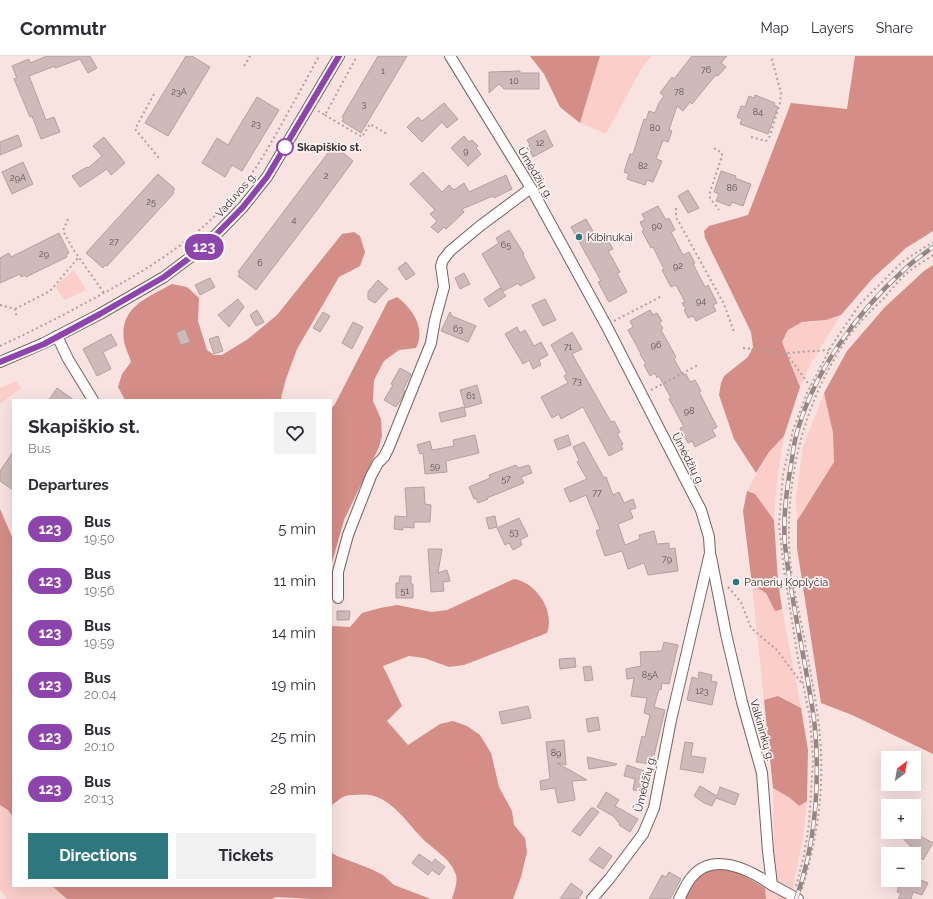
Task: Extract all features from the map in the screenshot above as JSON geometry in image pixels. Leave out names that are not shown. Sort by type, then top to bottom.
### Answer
[{"type":"street","name":"Vaduvos g.","points":[[0,362],[44,344],[164,277],[204,247],[243,207],[267,177],[340,56]]},
{"type":"street","name":"Ūmėdžių g.","points":[[450,56],[531,188],[606,325],[701,510],[709,537],[710,553],[671,720],[654,808],[643,834],[592,899]]},
{"type":"street","points":[[338,598],[338,572],[348,534],[371,476],[389,447],[431,343],[435,320],[444,287],[441,266],[443,260],[450,251],[480,226],[531,188]]},
{"type":"street","points":[[57,336],[68,359],[92,399]]},
{"type":"street","name":"Valkininkų g.","points":[[710,553],[726,634],[742,702],[762,773],[772,885]]},
{"type":"street","points":[[679,899],[692,876],[705,866],[724,864],[756,874],[772,885],[798,896]]},
{"type":"path","points":[[244,66],[250,56]]},
{"type":"path","points":[[0,346],[32,332],[160,261],[219,214],[248,180],[319,56]]},
{"type":"path","points":[[325,115],[357,56]]},
{"type":"path","points":[[751,137],[766,141],[770,136],[780,103],[781,93],[771,56]]},
{"type":"path","points":[[154,94],[135,129],[159,158]]},
{"type":"path","points":[[310,106],[362,137],[370,124],[387,134]]},
{"type":"path","points":[[714,148],[722,153],[722,156],[710,192],[710,198],[720,210]]},
{"type":"path","points":[[676,208],[676,217],[724,304],[734,332]]},
{"type":"path","points":[[68,219],[63,231],[104,293]]},
{"type":"path","points":[[798,896],[809,824],[813,760],[810,719],[784,571],[779,524],[784,475],[793,430],[810,386],[829,350],[860,304],[902,262],[933,242]]},
{"type":"path","points":[[798,896],[809,867],[820,802],[821,756],[816,704],[790,559],[790,512],[794,465],[799,443],[812,405],[831,365],[848,338],[873,309],[908,273],[933,255]]},
{"type":"path","points":[[0,305],[15,309],[50,291],[79,257]]},
{"type":"path","points":[[606,325],[662,296]]},
{"type":"path","points":[[15,309],[17,318]]},
{"type":"path","points":[[743,348],[786,353],[829,350]]},
{"type":"path","points":[[786,353],[810,386]]},
{"type":"path","points":[[642,395],[698,365]]},
{"type":"path","points":[[728,587],[742,602],[751,628],[777,650],[803,686]]},
{"type":"shaded area","points":[[530,56],[600,56],[580,123],[560,107],[544,74]]},
{"type":"shaded area","points":[[600,56],[651,56],[640,71],[606,134],[580,123]]},
{"type":"shaded area","points":[[855,56],[933,56],[933,231],[906,248],[872,279],[841,315],[826,320],[802,322],[788,330],[782,342],[800,387],[784,436],[769,452],[756,473],[734,439],[719,395],[724,376],[748,357],[753,347],[751,332],[705,238],[704,231],[709,226],[748,215],[791,103],[847,109]]},
{"type":"shaded area","points":[[354,232],[360,236],[365,252],[360,266],[339,277],[297,349],[286,379],[282,399],[124,399],[118,387],[122,374],[131,362],[124,341],[124,329],[130,312],[137,305],[153,294],[172,284],[187,287],[199,298],[198,321],[207,350],[214,355],[222,355],[248,339],[277,315],[342,234]]},
{"type":"shaded area","points":[[933,265],[933,754],[852,715],[821,703],[797,548],[797,521],[834,462],[833,433],[824,393],[847,351],[885,307],[924,271]]},
{"type":"shaded area","points":[[74,270],[86,290],[64,300],[55,286]]},
{"type":"shaded area","points":[[397,297],[413,313],[419,327],[419,341],[416,348],[399,350],[384,361],[374,380],[373,401],[381,419],[382,436],[379,447],[344,520],[332,562],[332,408],[388,301]]},
{"type":"shaded area","points":[[841,315],[812,361],[800,387],[782,342],[791,328],[795,325],[805,322],[826,320]]},
{"type":"shaded area","points":[[16,381],[21,388],[0,404],[0,388]]},
{"type":"shaded area","points":[[824,393],[833,433],[834,462],[797,521],[796,497],[803,447]]},
{"type":"shaded area","points":[[784,436],[777,480],[774,520],[755,494],[747,491],[769,452]]},
{"type":"shaded area","points":[[747,491],[755,494],[774,520],[778,581],[782,609],[775,611],[766,593],[752,585],[743,511]]},
{"type":"shaded area","points":[[0,509],[12,537],[12,816],[8,810],[0,805]]},
{"type":"shaded area","points":[[514,579],[530,586],[537,592],[546,607],[549,625],[547,633],[464,665],[449,667],[424,658],[409,656],[383,666],[402,706],[387,721],[408,745],[440,724],[453,721],[467,726],[480,735],[491,753],[499,787],[512,811],[514,825],[525,838],[527,852],[521,877],[513,899],[452,899],[456,887],[456,875],[454,869],[446,859],[425,841],[393,807],[385,801],[366,795],[351,795],[345,796],[332,805],[332,626],[350,627],[362,613],[397,605],[432,612],[447,610]]},
{"type":"shaded area","points":[[752,585],[766,593],[775,610],[782,609],[801,708],[779,696],[764,700]]},
{"type":"shaded area","points":[[778,696],[801,708],[808,750],[807,801],[799,806],[790,798],[773,788],[764,700]]},
{"type":"shaded area","points":[[773,788],[790,798],[799,806],[807,801],[803,838],[792,892],[778,883],[774,873]]},
{"type":"shaded area","points":[[0,805],[8,810],[12,816],[12,887],[53,887],[67,899],[7,899],[0,890]]},
{"type":"shaded area","points":[[332,853],[383,875],[394,885],[431,899],[312,899],[276,897],[272,899],[67,899],[53,887],[332,887]]},
{"type":"shaded area","points":[[712,869],[728,869],[743,875],[765,888],[766,899],[684,899],[695,880],[706,871]]},
{"type":"shaded area","points":[[767,885],[790,899],[766,899],[765,888]]},
{"type":"building","points":[[47,56],[90,56],[97,68],[88,73],[80,59],[55,68],[55,66],[29,76],[46,120],[54,117],[60,132],[41,139],[32,116],[30,117],[14,79],[17,78],[12,66],[29,59],[30,63]]},
{"type":"building","points":[[186,56],[192,56],[210,67],[168,136],[145,123]]},
{"type":"building","points":[[378,56],[407,56],[361,133],[342,121],[344,118],[342,117]]},
{"type":"building","points":[[692,56],[727,56],[721,63],[726,67],[718,76],[716,75],[692,104],[690,102],[683,111],[677,106],[669,130],[672,131],[668,142],[663,140],[656,159],[662,161],[653,182],[647,180],[645,185],[627,179],[629,174],[624,172],[630,154],[633,154],[644,119],[646,120],[649,111],[655,113],[664,96],[660,93],[672,77],[674,79]]},
{"type":"building","points":[[520,71],[520,73],[539,73],[539,89],[504,89],[499,84],[489,93],[489,72]]},
{"type":"building","points":[[755,95],[775,103],[774,105],[778,107],[768,134],[740,124],[742,119],[737,117],[741,106],[745,107],[749,96],[754,98]]},
{"type":"building","points":[[257,97],[279,110],[242,171],[232,165],[225,177],[202,163],[217,138],[228,145]]},
{"type":"building","points":[[444,103],[458,119],[447,128],[442,122],[422,142],[407,127],[418,117],[422,121]]},
{"type":"building","points":[[545,130],[553,146],[533,157],[527,140]]},
{"type":"building","points":[[18,135],[22,146],[0,155],[0,142]]},
{"type":"building","points":[[464,136],[469,142],[472,140],[478,146],[476,148],[481,154],[468,166],[451,148]]},
{"type":"building","points":[[104,137],[125,163],[111,175],[107,169],[80,187],[72,176],[87,167],[88,168],[102,156],[93,146]]},
{"type":"building","points":[[336,147],[353,161],[256,290],[238,276],[240,273],[238,272],[331,149],[333,151]]},
{"type":"building","points":[[23,162],[33,184],[12,194],[2,172]]},
{"type":"building","points":[[721,171],[736,176],[735,178],[751,184],[743,206],[732,202],[730,206],[716,201],[719,194],[714,192]]},
{"type":"building","points":[[423,172],[442,192],[449,185],[454,190],[464,183],[469,192],[506,175],[512,189],[494,198],[493,196],[462,209],[464,212],[446,229],[444,227],[438,233],[431,227],[437,221],[430,214],[435,210],[410,184]]},
{"type":"building","points":[[158,174],[175,189],[173,191],[174,193],[107,266],[105,265],[103,268],[86,253]]},
{"type":"building","points":[[688,190],[699,208],[688,213],[678,196]]},
{"type":"building","points":[[658,206],[666,220],[669,218],[675,230],[671,232],[683,255],[689,252],[695,263],[693,264],[705,287],[708,285],[717,303],[713,305],[716,311],[696,321],[693,316],[688,318],[684,310],[686,309],[682,303],[685,302],[676,285],[671,287],[662,270],[664,269],[653,247],[651,248],[642,231],[644,230],[640,222],[645,220],[642,214]]},
{"type":"building","points":[[586,219],[597,238],[600,237],[602,240],[607,238],[613,249],[608,251],[620,272],[617,273],[627,292],[609,302],[598,282],[601,281],[571,227]]},
{"type":"building","points":[[509,230],[524,254],[523,255],[535,278],[520,286],[519,283],[503,291],[482,254],[499,243],[496,238]]},
{"type":"building","points":[[59,233],[69,253],[66,255],[67,257],[26,277],[25,275],[21,277],[20,274],[0,283],[0,258],[9,253],[11,257]]},
{"type":"building","points":[[406,262],[415,274],[406,280],[398,268]]},
{"type":"building","points":[[464,273],[470,284],[460,289],[455,278]]},
{"type":"building","points":[[210,278],[215,287],[200,295],[195,285]]},
{"type":"building","points":[[378,280],[388,289],[375,303],[368,299],[368,292]]},
{"type":"building","points":[[500,288],[506,296],[489,307],[484,299]]},
{"type":"building","points":[[238,299],[244,307],[229,327],[218,315]]},
{"type":"building","points":[[545,299],[556,320],[543,326],[532,305]]},
{"type":"building","points":[[257,310],[264,322],[256,326],[250,315]]},
{"type":"building","points":[[650,310],[653,315],[657,313],[662,321],[659,323],[663,328],[661,330],[676,357],[674,359],[683,375],[686,374],[690,382],[695,380],[701,391],[699,392],[717,427],[712,430],[716,436],[695,447],[692,441],[688,443],[680,428],[684,427],[669,399],[671,398],[659,376],[657,378],[655,373],[650,376],[644,365],[646,364],[628,330],[633,327],[630,321]]},
{"type":"building","points":[[323,312],[330,316],[320,332],[313,328]]},
{"type":"building","points":[[450,312],[452,316],[476,326],[468,342],[441,331]]},
{"type":"building","points":[[353,322],[363,327],[352,349],[342,343]]},
{"type":"building","points":[[517,327],[520,333],[525,330],[534,346],[541,342],[548,355],[539,360],[541,365],[533,369],[529,360],[523,364],[505,334]]},
{"type":"building","points":[[185,329],[190,342],[181,345],[176,333]]},
{"type":"building","points":[[572,332],[582,349],[572,354],[611,422],[614,421],[620,432],[617,434],[623,444],[621,446],[623,449],[609,456],[583,407],[561,419],[559,414],[552,418],[541,397],[568,383],[564,376],[567,374],[551,345]]},
{"type":"building","points":[[111,334],[117,345],[103,352],[111,369],[97,376],[83,349]]},
{"type":"building","points":[[218,336],[223,351],[214,354],[209,339]]},
{"type":"building","points":[[400,368],[411,374],[403,390],[405,391],[402,398],[396,407],[384,400],[393,385],[391,384]]},
{"type":"building","points":[[477,385],[482,403],[465,408],[460,390]]},
{"type":"building","points":[[57,388],[73,399],[50,399]]},
{"type":"building","points":[[464,407],[466,416],[441,422],[439,413]]},
{"type":"building","points":[[475,435],[479,453],[446,461],[447,472],[425,474],[423,453],[420,454],[417,445],[430,441],[432,450],[454,446],[453,440]]},
{"type":"building","points":[[568,435],[571,445],[558,450],[554,440]]},
{"type":"building","points":[[584,442],[604,478],[606,477],[613,495],[619,492],[624,503],[633,499],[636,508],[630,510],[633,518],[618,524],[625,545],[640,539],[639,535],[654,531],[657,544],[669,543],[669,549],[675,548],[678,571],[648,575],[644,563],[628,569],[622,551],[605,556],[596,531],[600,529],[586,495],[570,502],[564,489],[587,479],[577,462],[579,460],[573,447]]},
{"type":"building","points":[[12,453],[12,489],[0,481],[0,471]]},
{"type":"building","points":[[516,465],[518,468],[529,465],[532,473],[521,477],[524,483],[478,503],[476,498],[474,499],[469,487],[490,478],[489,475]]},
{"type":"building","points":[[424,487],[425,504],[431,505],[430,522],[414,522],[414,528],[403,527],[403,530],[394,529],[395,516],[407,517],[405,488]]},
{"type":"building","points":[[495,516],[497,527],[489,529],[486,518]]},
{"type":"building","points":[[519,518],[528,536],[520,540],[522,545],[513,550],[509,543],[505,545],[497,528]]},
{"type":"building","points":[[428,549],[442,549],[438,573],[447,570],[450,581],[443,582],[444,591],[431,592]]},
{"type":"building","points":[[400,576],[411,576],[411,584],[413,584],[413,598],[396,598],[396,583],[399,583]]},
{"type":"building","points":[[337,611],[350,611],[349,620],[337,620]]},
{"type":"building","points":[[664,642],[678,645],[669,684],[662,683],[661,690],[659,689],[654,707],[665,710],[652,764],[636,762],[642,736],[645,737],[650,715],[644,713],[647,698],[631,696],[634,678],[627,679],[626,669],[641,666],[640,652],[662,651]]},
{"type":"building","points":[[575,658],[576,667],[560,669],[559,659]]},
{"type":"building","points":[[591,666],[593,680],[585,681],[583,667]]},
{"type":"building","points":[[699,672],[712,675],[711,681],[717,682],[712,705],[687,700],[692,677],[698,679]]},
{"type":"building","points":[[528,706],[531,718],[502,724],[499,712]]},
{"type":"building","points":[[598,717],[600,730],[588,732],[586,719]]},
{"type":"building","points":[[564,740],[566,765],[557,763],[587,780],[572,781],[575,800],[558,803],[555,788],[541,790],[540,781],[550,779],[546,742]]},
{"type":"building","points":[[685,742],[693,743],[691,756],[706,758],[703,773],[680,769]]},
{"type":"building","points":[[587,757],[617,764],[589,769]]},
{"type":"building","points":[[627,765],[650,773],[645,792],[633,790],[635,779],[624,776]]},
{"type":"building","points":[[700,786],[717,796],[720,787],[739,794],[735,805],[716,798],[712,806],[704,803],[694,796]]},
{"type":"building","points":[[606,792],[619,800],[615,806],[638,819],[630,832],[619,825],[620,824],[613,816],[597,807]]},
{"type":"building","points":[[591,808],[594,808],[599,812],[580,836],[572,831]]},
{"type":"building","points":[[921,836],[933,843],[923,860],[921,858],[921,847],[911,847],[904,839],[921,839]]},
{"type":"building","points":[[599,847],[612,856],[603,869],[589,860]]},
{"type":"building","points":[[419,854],[432,863],[435,859],[445,867],[439,875],[432,870],[428,875],[412,863]]},
{"type":"building","points":[[669,872],[681,879],[670,899],[649,899],[662,875],[666,877]]},
{"type":"building","points":[[921,880],[928,883],[922,895],[913,892],[911,899],[898,899],[901,893],[897,892],[899,887],[921,887]]},
{"type":"building","points":[[571,883],[583,892],[578,899],[560,899]]},
{"type":"railway","points":[[796,899],[811,841],[816,802],[817,762],[814,717],[785,545],[784,527],[786,499],[795,440],[802,416],[812,392],[824,369],[853,325],[887,286],[911,263],[933,247]]},
{"type":"bus line","name":"123","points":[[0,362],[44,344],[100,314],[164,277],[204,247],[243,207],[267,177],[339,56]]},
{"type":"place","name":"Skapiškio st.","points":[[285,147]]},
{"type":"place","name":"Kibinukai","points":[[579,237]]},
{"type":"place","name":"Panerių Koplyčia","points":[[736,582]]}]
